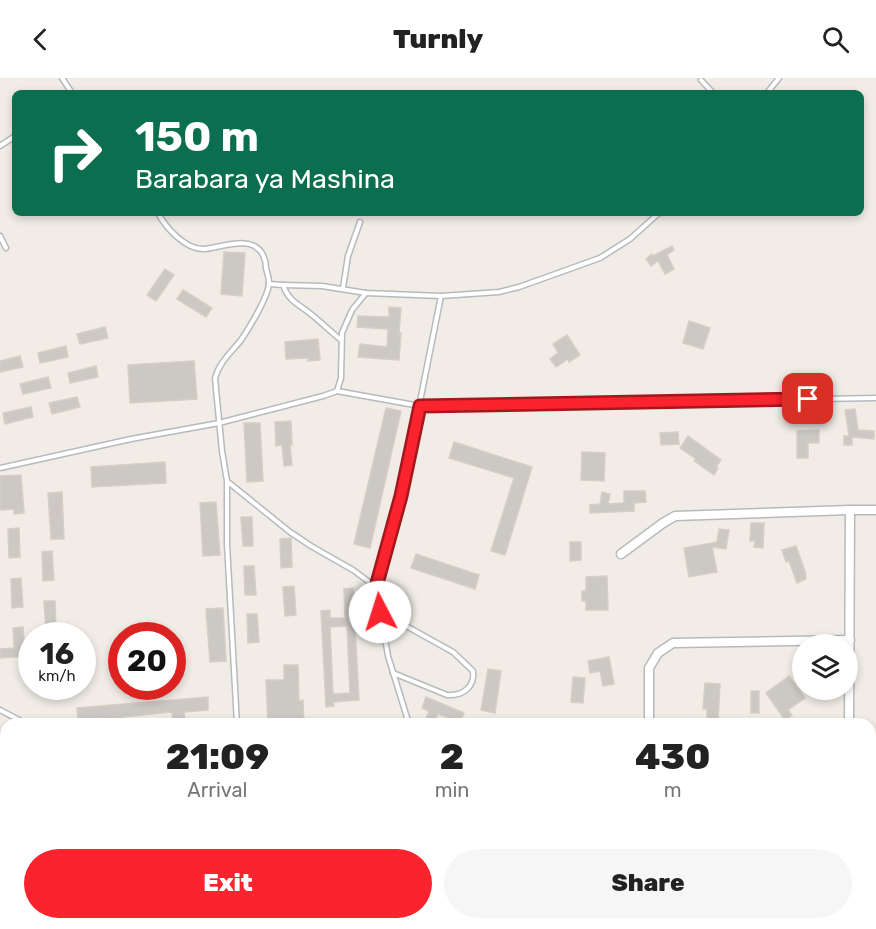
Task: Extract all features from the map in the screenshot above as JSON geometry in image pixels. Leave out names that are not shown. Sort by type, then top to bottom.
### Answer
[{"type":"street","points":[[849,634],[850,510]]},
{"type":"street","points":[[621,554],[663,522],[675,516],[876,510]]},
{"type":"street","points":[[649,718],[649,668],[658,653],[673,643],[792,641]]},
{"type":"street","points":[[849,700],[849,718]]},
{"type":"lane","points":[[769,90],[779,78]]},
{"type":"lane","points":[[701,80],[710,90]]},
{"type":"lane","points":[[160,216],[171,231],[185,244],[194,248],[204,250],[238,243],[249,243],[254,246],[264,256],[269,284],[250,326],[223,359],[215,378],[227,481],[227,544],[237,718]]},
{"type":"lane","points":[[269,284],[322,286],[366,293],[441,296],[499,292],[571,270],[600,258],[630,239],[656,216]]},
{"type":"lane","points":[[343,288],[348,256],[360,222]]},
{"type":"lane","points":[[0,236],[6,248]]},
{"type":"lane","points":[[283,285],[291,300],[341,340]]},
{"type":"lane","points":[[337,391],[341,378],[342,333],[352,310],[366,293]]},
{"type":"lane","points":[[407,718],[388,656],[376,587],[401,496],[441,296]]},
{"type":"lane","points":[[0,468],[131,439],[219,423],[337,391],[420,406],[876,398]]},
{"type":"lane","points":[[227,481],[290,532],[353,570],[376,587]]},
{"type":"lane","points":[[380,612],[453,652],[473,670],[474,678],[471,686],[455,695],[447,695],[393,673]]},
{"type":"lane","points":[[0,710],[15,718]]},
{"type":"building","points":[[672,246],[674,250],[667,255],[674,269],[665,274],[658,261],[651,266],[646,259],[652,254],[653,256]]},
{"type":"building","points":[[224,252],[245,253],[242,296],[221,294]]},
{"type":"building","points":[[165,269],[174,275],[156,301],[147,295]]},
{"type":"building","points":[[183,290],[212,308],[206,317],[177,299]]},
{"type":"building","points":[[389,307],[401,308],[399,360],[358,357],[360,344],[387,347],[388,329],[357,327],[358,316],[389,317]]},
{"type":"building","points":[[689,321],[710,328],[703,349],[683,343]]},
{"type":"building","points":[[105,327],[108,338],[80,344],[77,334]]},
{"type":"building","points":[[567,335],[580,355],[556,367],[550,359],[558,353],[553,344]]},
{"type":"building","points":[[318,339],[320,360],[286,359],[285,342]]},
{"type":"building","points":[[66,346],[68,357],[40,363],[38,353]]},
{"type":"building","points":[[20,356],[23,367],[0,372],[0,361]]},
{"type":"building","points":[[194,361],[197,399],[130,403],[128,365]]},
{"type":"building","points":[[96,366],[98,377],[70,383],[68,373]]},
{"type":"building","points":[[48,377],[51,388],[23,394],[20,384]]},
{"type":"building","points":[[77,397],[80,407],[52,414],[49,403]]},
{"type":"building","points":[[31,407],[33,417],[5,424],[3,413]]},
{"type":"building","points":[[386,408],[401,411],[370,548],[354,544]]},
{"type":"building","points":[[855,409],[858,430],[874,431],[874,439],[852,437],[852,445],[844,445],[844,436],[849,436],[845,410]]},
{"type":"building","points":[[291,421],[292,465],[284,466],[282,445],[276,446],[275,422]]},
{"type":"building","points":[[244,423],[260,423],[263,481],[247,482]]},
{"type":"building","points":[[819,430],[819,443],[808,443],[808,458],[797,458],[797,431]]},
{"type":"building","points":[[678,432],[679,444],[661,445],[660,433]]},
{"type":"building","points":[[688,436],[721,460],[714,475],[680,448]]},
{"type":"building","points":[[454,442],[532,467],[505,555],[491,551],[514,478],[449,458]]},
{"type":"building","points":[[582,452],[605,453],[604,481],[581,480]]},
{"type":"building","points":[[165,462],[166,483],[92,487],[91,467]]},
{"type":"building","points":[[21,475],[24,513],[14,514],[14,509],[0,510],[0,476]]},
{"type":"building","points":[[624,491],[645,491],[646,502],[634,503],[634,511],[590,513],[590,505],[600,504],[602,492],[610,494],[608,504],[624,503]]},
{"type":"building","points":[[62,492],[64,539],[51,539],[48,493]]},
{"type":"building","points":[[216,502],[220,555],[203,556],[200,503]]},
{"type":"building","points":[[241,517],[252,517],[253,546],[243,546]]},
{"type":"building","points":[[751,523],[764,523],[763,548],[754,547],[755,541],[750,541]]},
{"type":"building","points":[[19,528],[20,557],[9,558],[8,529]]},
{"type":"building","points":[[719,529],[729,530],[726,549],[712,547],[717,572],[689,577],[684,548],[717,542]]},
{"type":"building","points":[[291,538],[292,567],[281,568],[280,539]]},
{"type":"building","points":[[570,542],[581,542],[581,560],[570,561]]},
{"type":"building","points":[[796,546],[806,574],[806,579],[797,583],[789,561],[786,562],[782,550]]},
{"type":"building","points":[[52,551],[54,580],[43,581],[42,552]]},
{"type":"building","points":[[416,554],[479,575],[475,589],[411,568]]},
{"type":"building","points":[[244,566],[254,566],[256,595],[245,595]]},
{"type":"building","points":[[607,576],[608,610],[586,610],[586,601],[582,601],[582,591],[586,591],[586,577]]},
{"type":"building","points":[[21,578],[23,607],[12,608],[11,579]]},
{"type":"building","points":[[294,586],[296,615],[285,616],[283,587]]},
{"type":"building","points":[[353,588],[359,700],[333,702],[334,706],[326,707],[321,611],[330,610],[330,618],[345,618],[344,589]],"holes":[[[347,626],[350,693],[333,694],[330,627]]]},
{"type":"building","points":[[44,601],[55,601],[56,622],[45,622]]},
{"type":"building","points":[[223,608],[226,661],[210,662],[206,609]]},
{"type":"building","points":[[247,614],[257,614],[259,642],[248,643]]},
{"type":"building","points":[[13,628],[18,628],[18,657],[0,658],[0,649],[14,648]]},
{"type":"building","points":[[609,657],[614,684],[603,686],[600,671],[590,673],[588,661]]},
{"type":"building","points":[[284,665],[298,665],[299,701],[303,700],[304,718],[268,718],[266,680],[284,680]]},
{"type":"building","points":[[488,669],[501,671],[495,713],[481,710]]},
{"type":"building","points":[[789,676],[792,680],[792,700],[802,700],[788,710],[792,715],[784,718],[766,693]]},
{"type":"building","points":[[573,677],[585,678],[583,703],[571,702]]},
{"type":"building","points":[[705,683],[720,684],[718,718],[707,718],[707,709],[703,709]]},
{"type":"building","points":[[751,691],[759,691],[759,713],[751,713]]},
{"type":"building","points":[[208,697],[208,710],[184,712],[184,718],[172,718],[172,712],[114,718],[78,718],[77,708]]},
{"type":"building","points":[[426,697],[464,713],[462,718],[449,718],[438,714],[436,718],[426,718],[429,711],[422,708]]},
{"type":"route","points":[[380,612],[376,587],[401,496],[420,406],[808,399]]}]
